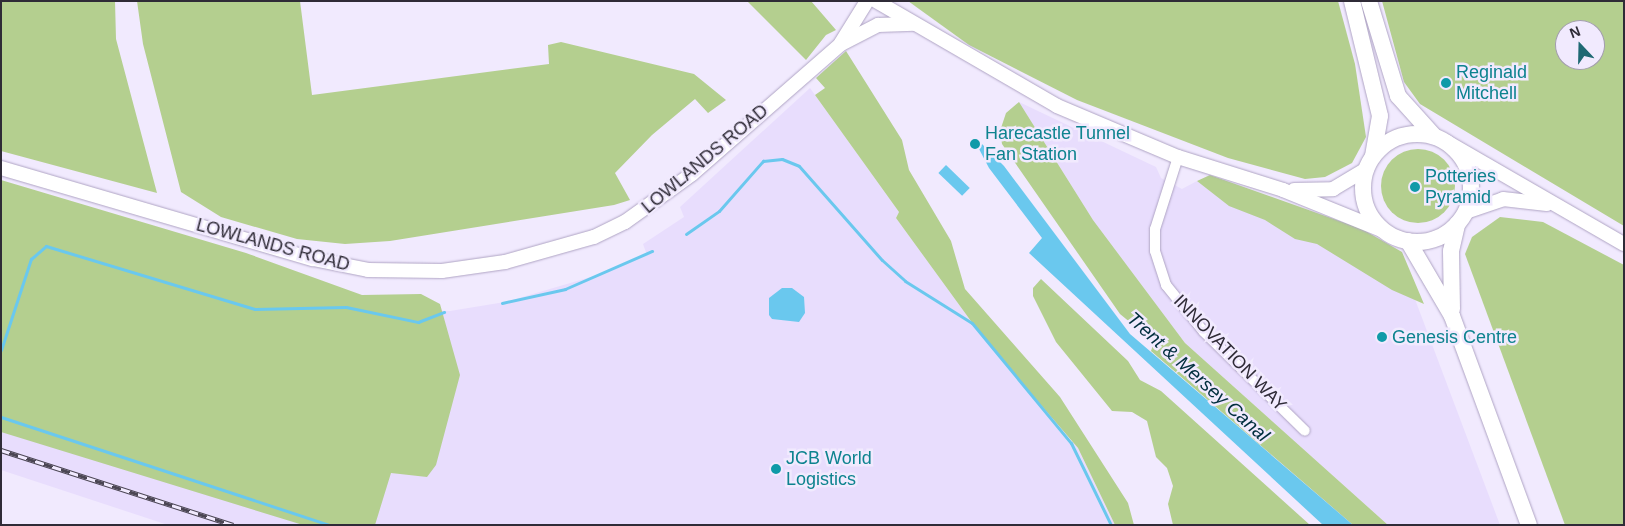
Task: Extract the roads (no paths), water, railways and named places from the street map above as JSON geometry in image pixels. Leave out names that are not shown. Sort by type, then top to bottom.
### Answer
[{"type":"main road","points":[[1352,1],[1380,116],[1369,163],[1364,199],[1384,231],[1408,241],[1431,240],[1461,218]]},
{"type":"main road","points":[[1369,1],[1398,96],[1441,139],[1469,172],[1471,190],[1451,251],[1452,316]]},
{"type":"main road","points":[[1369,163],[1396,137],[1441,139]]},
{"type":"main road","points":[[1408,241],[1452,316],[1530,525]]},
{"type":"street","points":[[870,5],[914,24],[1057,106],[1178,157],[1283,190],[1384,231]]},
{"type":"street","points":[[870,5],[884,16],[876,25]]},
{"type":"street","points":[[870,5],[865,24],[914,24]]},
{"type":"street","name":"LOWLANDS ROAD","points":[[841,44],[870,5]]},
{"type":"street","name":"LOWLANDS ROAD","points":[[1,168],[313,259],[368,270],[470,268],[594,237],[649,208],[841,44],[876,25]]},
{"type":"street","points":[[1441,139],[1624,244]]},
{"type":"street","name":"INNOVATION WAY","points":[[1178,157],[1155,230],[1155,251],[1164,280],[1204,332],[1305,430]]},
{"type":"street","points":[[1283,190],[1333,188],[1369,163]]},
{"type":"street","points":[[1461,218],[1503,199],[1557,206]]},
{"type":"water","points":[[982,144],[1004,166],[1130,334],[1353,525],[1323,525],[1029,253],[1042,238],[989,168],[978,147]]},
{"type":"water","points":[[946,165],[970,188],[962,196],[938,173]]},
{"type":"water","points":[[782,288],[792,288],[804,297],[805,313],[799,322],[772,319],[769,315],[769,298]]},
{"type":"waterway","points":[[686,234],[719,211],[763,161],[782,159],[799,166],[882,260],[905,281],[972,323],[1071,443],[1111,525]]},
{"type":"waterway","points":[[1,350],[31,259],[46,246],[255,309],[346,307],[418,322],[444,312]]},
{"type":"waterway","points":[[502,303],[565,289],[652,251]]},
{"type":"waterway","points":[[1,417],[330,525]]},
{"type":"railway","points":[[1,450],[233,525]]},
{"type":"place","name":"Reginald Mitchell","points":[[1446,83]]},
{"type":"place","name":"Harecastle Tunnel Fan Station","points":[[975,144]]},
{"type":"place","name":"Potteries Pyramid","points":[[1415,187]]},
{"type":"place","name":"Genesis Centre","points":[[1382,337]]},
{"type":"place","name":"JCB World Logistics","points":[[776,469]]},
{"type":"water label","name":"Trent & Mersey Canal","points":[[1198,377]]}]
